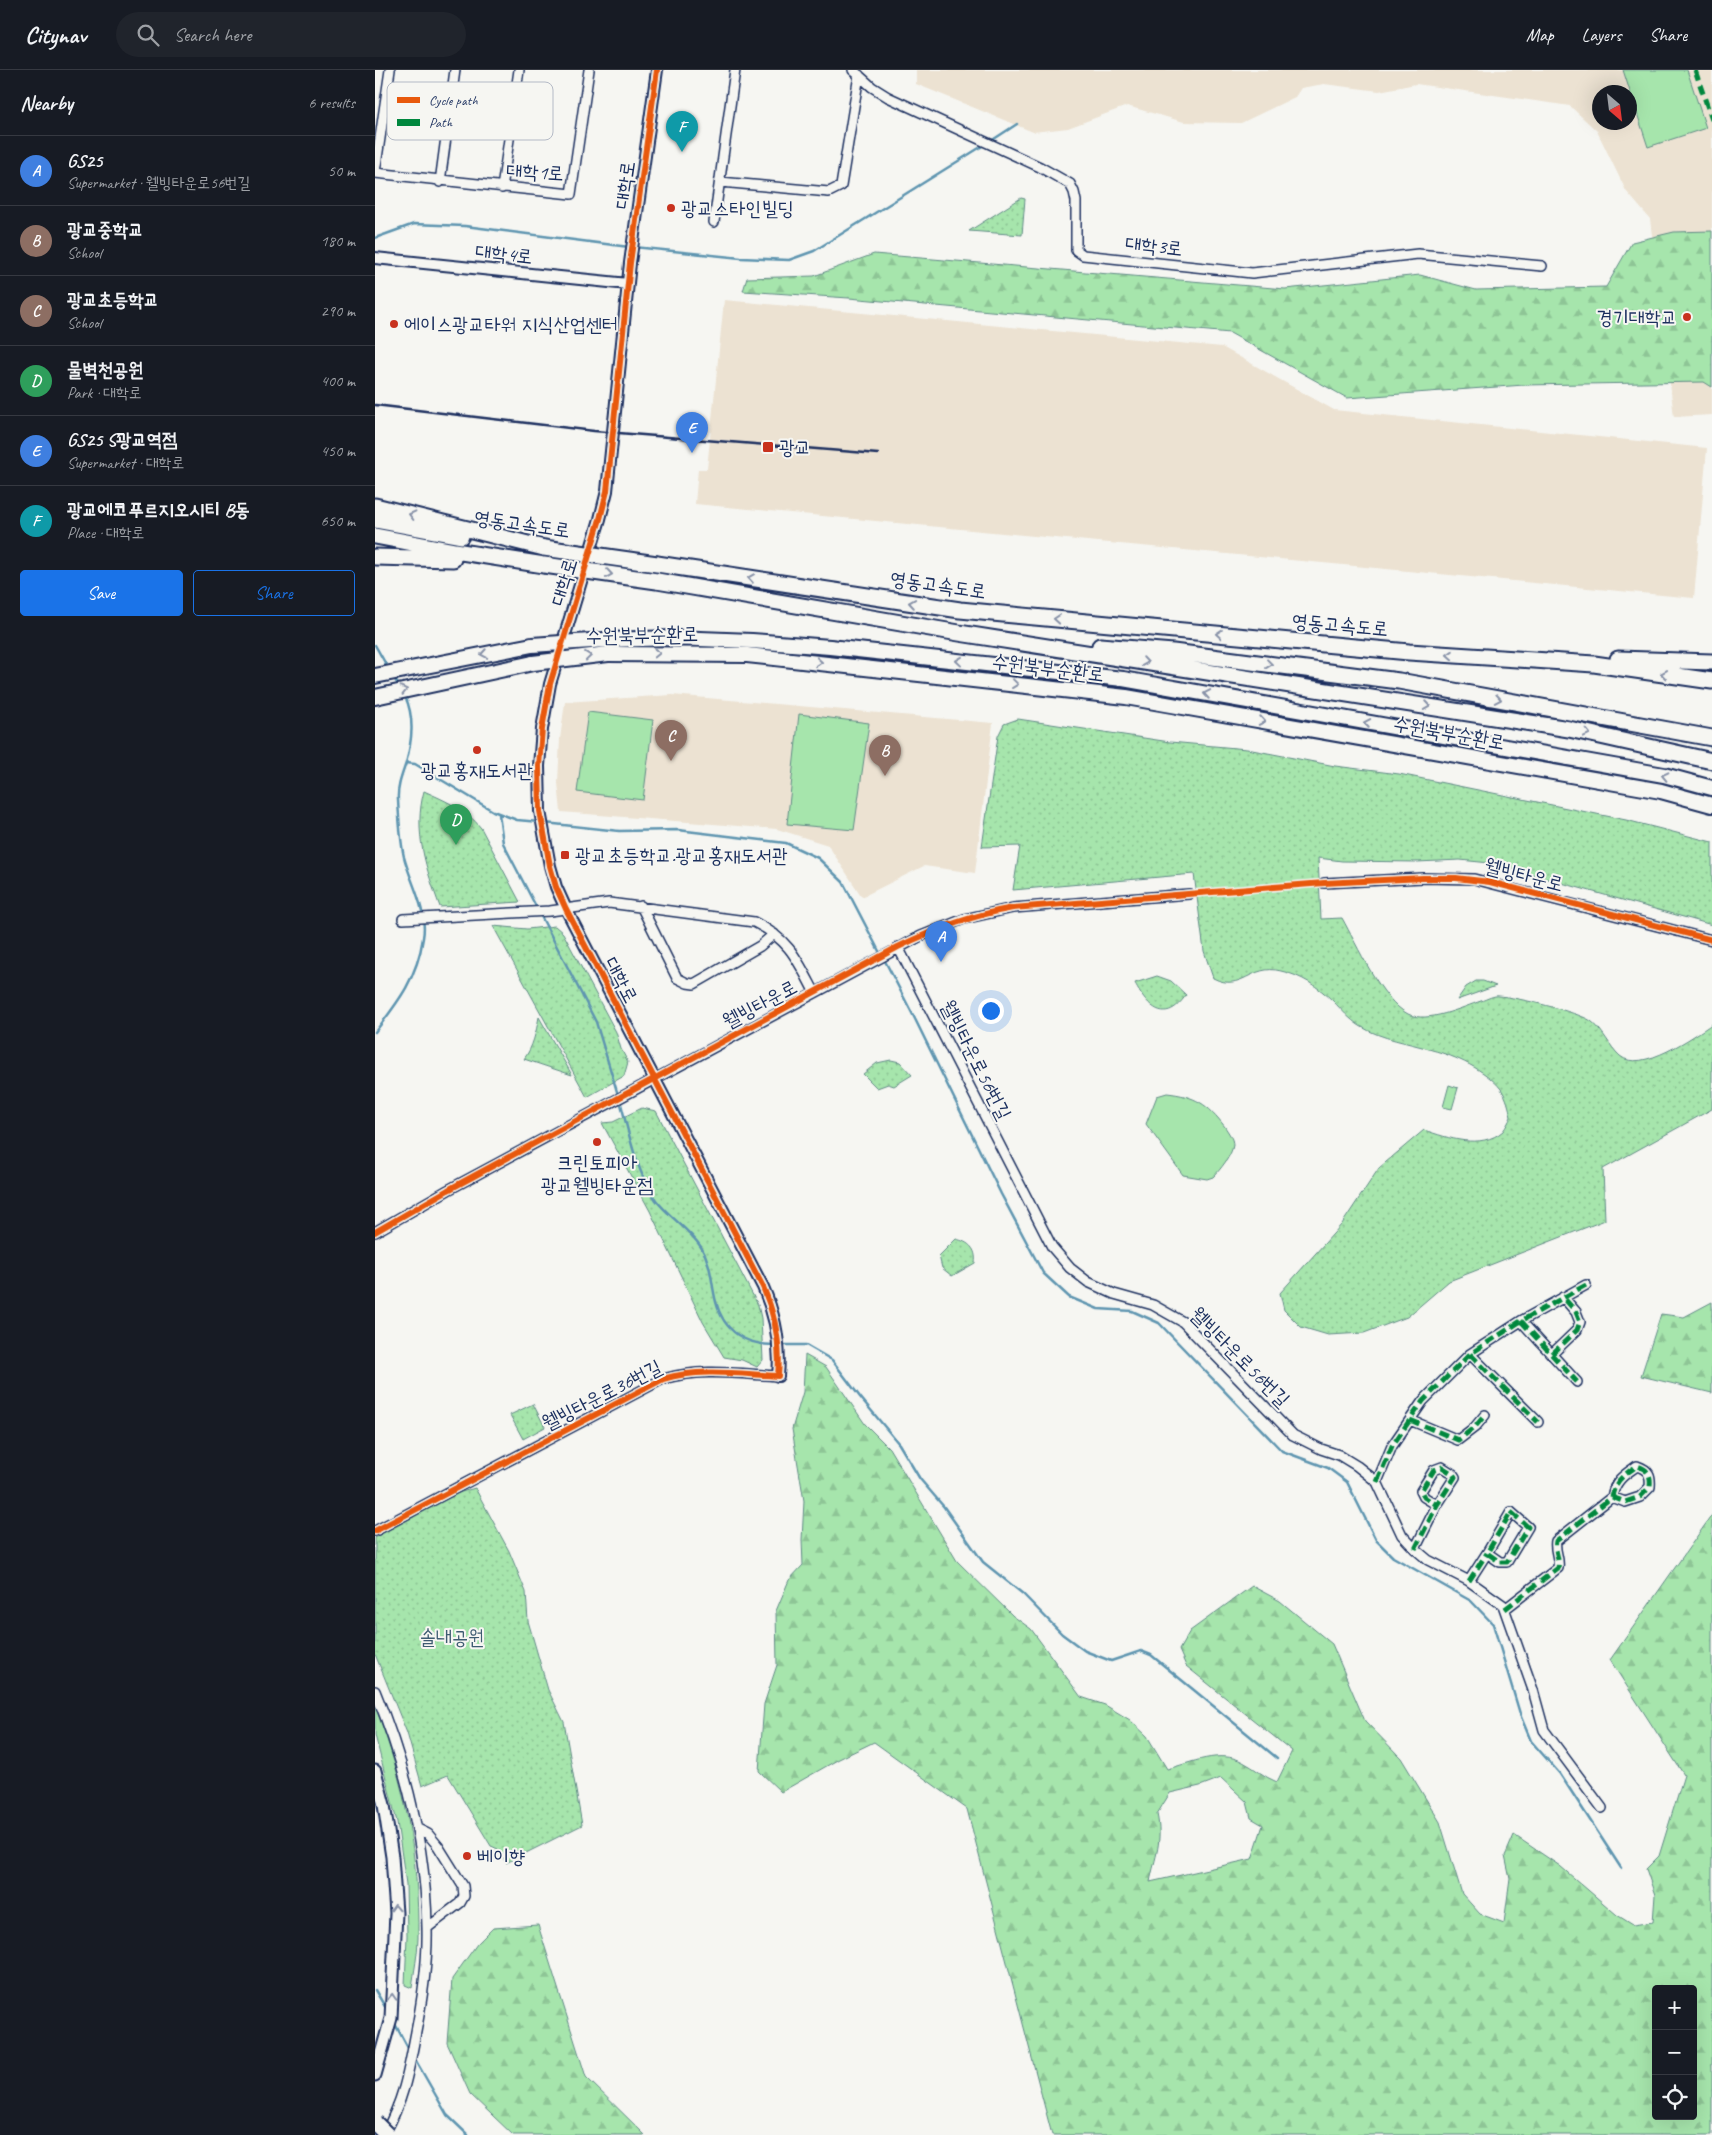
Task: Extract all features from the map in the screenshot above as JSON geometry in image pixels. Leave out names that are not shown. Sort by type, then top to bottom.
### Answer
[{"type":"highway","points":[[375,506],[544,548]]},
{"type":"highway","name":"영동고속도로","points":[[375,520],[440,533],[960,610],[1400,651],[1594,664],[1712,681]]},
{"type":"highway","name":"영동고속도로","points":[[375,536],[455,551],[657,581],[959,633],[1569,729],[1712,761]]},
{"type":"highway","points":[[375,557],[426,557],[544,565]]},
{"type":"highway","name":"영동고속도로","points":[[959,633],[1173,652],[1399,681],[1712,738]]},
{"type":"highway","name":"수원북부순환로","points":[[375,676],[532,645],[605,640],[694,639],[830,647],[1123,679],[1664,775],[1712,788]]},
{"type":"highway","name":"수원북부순환로","points":[[375,696],[533,663],[608,654],[747,655],[1126,697],[1661,791],[1712,805]]},
{"type":"highway","name":"영동고속도로","points":[[1499,658],[1712,662]]},
{"type":"highway","points":[[375,2123],[385,2135]]},
{"type":"main road","points":[[375,1771],[384,1805],[392,1857],[396,1913],[391,2018],[375,2075]]},
{"type":"street","name":"대학1로","points":[[375,173],[439,182],[571,194],[589,70]]},
{"type":"street","name":"대학로","points":[[655,1079],[556,887],[540,812],[539,753],[548,693],[607,491],[630,263],[657,70]]},
{"type":"street","points":[[714,222],[735,70]]},
{"type":"street","points":[[720,182],[829,192],[841,186],[856,73]]},
{"type":"street","name":"대학3로","points":[[856,73],[872,87],[889,97],[1055,174],[1070,184],[1076,201],[1076,250],[1083,255],[1252,273],[1418,254],[1542,266]]},
{"type":"street","points":[[375,173],[387,91]]},
{"type":"street","points":[[439,182],[445,140]]},
{"type":"street","points":[[502,188],[509,140]]},
{"type":"street","name":"대학4로","points":[[375,258],[629,284]]},
{"type":"street","name":"웰빙타운로","points":[[1324,883],[1423,878],[1474,879],[1712,940]]},
{"type":"street","name":"웰빙타운로","points":[[375,1232],[888,953],[964,919],[988,912],[1013,908],[1189,894]]},
{"type":"street","points":[[403,919],[550,911],[609,903],[754,922],[774,934],[787,945],[815,993]]},
{"type":"street","points":[[641,906],[677,978],[687,983],[694,984],[760,946],[774,934]]},
{"type":"street","name":"웰빙타운로56번길","points":[[898,948],[1049,1239],[1070,1268],[1088,1282],[1114,1294],[1153,1305],[1183,1322],[1293,1435],[1321,1450],[1339,1455],[1377,1482],[1402,1535],[1415,1549],[1428,1560],[1469,1581],[1496,1600],[1505,1609]]},
{"type":"street","name":"웰빙타운로36번길","points":[[375,1531],[663,1379],[678,1375],[715,1372],[778,1376],[777,1331],[771,1307],[763,1287],[655,1079]]},
{"type":"street","points":[[1377,1482],[1392,1446],[1423,1401],[1471,1354],[1521,1321],[1586,1285]]},
{"type":"street","points":[[1552,1354],[1577,1330],[1581,1322],[1576,1312],[1563,1297]]},
{"type":"street","points":[[1521,1321],[1577,1382]]},
{"type":"street","points":[[1471,1354],[1538,1422]]},
{"type":"street","points":[[1410,1420],[1458,1440],[1475,1427],[1485,1415]]},
{"type":"street","points":[[1602,1808],[1544,1730],[1533,1690],[1505,1609],[1558,1568],[1559,1563],[1554,1549],[1556,1541],[1612,1497],[1615,1485],[1624,1475],[1637,1466],[1646,1469],[1651,1477],[1650,1488],[1640,1497],[1625,1502],[1612,1497]]},
{"type":"street","points":[[1415,1549],[1437,1505]]},
{"type":"street","points":[[1469,1581],[1511,1512],[1528,1527],[1507,1562],[1500,1562],[1487,1553]]},
{"type":"street","points":[[375,1691],[396,1745],[418,1829],[427,1928],[423,1987],[407,2077],[402,2099],[385,2135]]},
{"type":"street","points":[[418,1829],[428,1834],[437,1846],[463,1886],[464,1896],[460,1903],[427,1928]]},
{"type":"shaded area","name":"경기대학교","points":[[916,70],[1712,70],[1712,415],[1674,417],[1650,219],[1626,191],[1596,130],[1637,130],[1637,85],[1592,85],[1592,126],[1570,106],[1416,84],[1379,91],[1324,84],[1301,88],[1295,97],[1241,123],[1184,122],[1127,106],[1068,128],[1033,132],[916,84]]},
{"type":"shaded area","points":[[724,300],[1222,347],[1334,410],[1707,448],[1694,598],[695,504],[698,469],[707,469]]},
{"type":"shaded area","points":[[672,695],[993,723],[975,873],[924,866],[862,897],[828,845],[777,829],[561,812],[558,783],[560,739],[565,702]]},
{"type":"green space","points":[[1623,70],[1687,70],[1706,128],[1648,147],[1637,113],[1637,85],[1628,85]]},
{"type":"green space","points":[[1021,198],[1025,199],[1022,235],[969,231]]},
{"type":"green space","points":[[1712,231],[1712,387],[1704,382],[1524,385],[1347,398],[1230,333],[849,298],[743,291],[747,278],[814,276],[874,254],[1285,289],[1420,275],[1476,290],[1606,287],[1632,242],[1674,232]]},
{"type":"green space","points":[[588,712],[653,720],[643,800],[577,792]]},
{"type":"green space","points":[[799,714],[869,723],[854,830],[787,824]]},
{"type":"green space","points":[[1018,719],[1170,742],[1247,749],[1335,766],[1399,774],[1626,820],[1712,842],[1712,925],[1490,863],[1460,860],[1417,862],[1342,861],[1318,858],[1321,919],[1342,918],[1379,985],[1398,1007],[1408,1014],[1416,1017],[1435,1016],[1495,996],[1519,999],[1561,1009],[1584,1017],[1599,1029],[1620,1056],[1629,1060],[1654,1057],[1681,1044],[1712,1024],[1712,1109],[1603,1169],[1605,1220],[1449,1281],[1407,1317],[1364,1333],[1328,1335],[1301,1327],[1284,1310],[1280,1293],[1342,1224],[1379,1168],[1424,1130],[1464,1141],[1485,1140],[1494,1137],[1503,1131],[1511,1117],[1505,1096],[1495,1082],[1479,1070],[1460,1060],[1423,1047],[1387,1038],[1360,1026],[1322,991],[1295,975],[1271,970],[1262,971],[1232,982],[1223,982],[1213,978],[1204,951],[1194,874],[1013,890],[1020,846],[982,847],[998,736],[1004,724]]},
{"type":"green space","points":[[424,791],[448,802],[475,821],[481,828],[520,902],[440,907],[423,850],[420,821]]},
{"type":"green space","points":[[493,926],[527,929],[555,926],[563,933],[616,1032],[621,1049],[628,1062],[624,1076],[587,1097]]},
{"type":"green space","points":[[1157,976],[1171,981],[1186,995],[1179,1004],[1165,1011],[1158,1010],[1152,1006],[1135,983]]},
{"type":"green space","points":[[1476,981],[1483,981],[1496,986],[1457,1000],[1466,987]]},
{"type":"green space","points":[[539,1017],[572,1075],[524,1059],[532,1044]]},
{"type":"green space","points":[[891,1060],[900,1062],[912,1075],[894,1086],[888,1084],[877,1088],[863,1074],[877,1063]]},
{"type":"green space","points":[[1449,1085],[1458,1088],[1452,1109],[1443,1107]]},
{"type":"green space","points":[[1167,1093],[1185,1096],[1200,1102],[1213,1112],[1230,1135],[1233,1145],[1230,1153],[1213,1177],[1207,1179],[1183,1175],[1146,1124],[1157,1096]]},
{"type":"green space","points":[[642,1108],[656,1111],[758,1305],[761,1318],[763,1360],[757,1367],[742,1360],[724,1357],[703,1322],[650,1211],[602,1123],[613,1122]]},
{"type":"green space","points":[[956,1239],[965,1242],[971,1247],[975,1254],[975,1263],[952,1276],[942,1268],[939,1256]]},
{"type":"green space","points":[[1712,1302],[1712,1393],[1641,1376],[1661,1314],[1684,1317]]},
{"type":"green space","points":[[805,1355],[826,1367],[865,1424],[889,1448],[957,1561],[1013,1616],[1031,1629],[1081,1697],[1105,1705],[1130,1720],[1147,1736],[1167,1769],[1205,1758],[1234,1758],[1277,1782],[1292,1751],[1186,1666],[1179,1650],[1190,1631],[1252,1586],[1280,1601],[1332,1644],[1365,1721],[1401,1758],[1440,1822],[1462,1894],[1480,1914],[1504,1923],[1510,1879],[1505,1856],[1514,1835],[1560,1866],[1617,1915],[1633,1925],[1653,1922],[1655,1895],[1646,1869],[1659,1856],[1684,1775],[1610,1660],[1712,1515],[1712,2135],[1052,2135],[967,1809],[874,1742],[839,1759],[781,1792],[759,1771],[764,1704],[777,1665],[776,1611],[789,1580],[803,1565],[804,1501],[792,1429],[803,1392]],"holes":[[[1221,1778],[1247,1802],[1251,1818],[1263,1825],[1252,1859],[1150,1882],[1159,1841],[1157,1814],[1170,1793],[1200,1786]]]},
{"type":"green space","points":[[533,1404],[545,1427],[523,1439],[510,1415]]},
{"type":"green space","name":"솔내공원","points":[[475,1488],[509,1551],[526,1592],[528,1621],[548,1690],[564,1722],[582,1825],[506,1863],[498,1849],[491,1846],[448,1775],[422,1786],[407,1733],[375,1654],[375,1538],[436,1503]]},
{"type":"green space","points":[[375,1706],[395,1763],[413,1849],[418,1907],[418,1938],[412,1988],[405,1985],[407,1936],[406,1884],[397,1822],[375,1735]]},
{"type":"green space","points":[[538,1925],[586,2077],[645,2135],[513,2135],[470,2094],[447,2043],[452,1979],[477,1944],[493,1928]]},
{"type":"waterway","points":[[991,141],[1017,124]]},
{"type":"waterway","points":[[634,247],[741,258],[789,260],[814,251],[984,145]]},
{"type":"waterway","points":[[375,238],[414,224],[465,226],[629,247]]},
{"type":"waterway","points":[[375,645],[388,668]]},
{"type":"waterway","points":[[393,677],[400,687]]},
{"type":"waterway","points":[[375,1032],[392,1010],[412,977],[420,952],[424,928],[421,907],[404,857],[399,822],[398,790],[411,738],[410,713],[405,696]]},
{"type":"waterway","points":[[406,763],[415,764],[493,811],[517,820],[539,822]]},
{"type":"waterway","points":[[499,814],[503,843],[596,1022],[618,1095]]},
{"type":"waterway","points":[[545,823],[619,831],[678,830],[786,843],[818,858],[843,882],[881,955]]},
{"type":"waterway","points":[[884,959],[1001,1194],[1043,1273],[1069,1297],[1098,1309],[1132,1311],[1159,1323],[1282,1451],[1328,1468],[1347,1482],[1376,1540],[1393,1557],[1471,1601],[1493,1624],[1521,1717],[1531,1741],[1560,1774],[1621,1868]]},
{"type":"waterway","points":[[620,1100],[643,1177],[656,1200],[691,1234],[705,1254],[716,1302],[725,1321],[731,1329],[746,1339],[775,1345]]},
{"type":"waterway","points":[[781,1345],[806,1345],[832,1360],[899,1444],[920,1479],[944,1507],[983,1562],[1023,1594],[1062,1634],[1085,1651],[1111,1661],[1141,1651],[1151,1655],[1277,1758]]},
{"type":"waterway","points":[[375,1990],[387,2010]]},
{"type":"waterway","points":[[394,2022],[409,2050]]},
{"type":"waterway","points":[[415,2059],[447,2115],[468,2135]]},
{"type":"tunnel","points":[[1189,894],[1324,883]]},
{"type":"railway","points":[[375,405],[594,431],[878,454]]},
{"type":"marked path","points":[[1695,70],[1712,120]]},
{"type":"marked path","points":[[1377,1482],[1392,1446],[1423,1401],[1470,1354],[1521,1321],[1586,1285]]},
{"type":"marked path","points":[[1552,1354],[1577,1330],[1580,1322],[1576,1312],[1563,1297]]},
{"type":"marked path","points":[[1521,1321],[1577,1382]]},
{"type":"marked path","points":[[1470,1354],[1538,1422]]},
{"type":"marked path","points":[[1410,1420],[1458,1440],[1475,1427],[1485,1415]]},
{"type":"marked path","points":[[1505,1609],[1558,1568],[1556,1541],[1612,1497],[1625,1502],[1640,1497],[1650,1487],[1648,1474],[1644,1469],[1637,1466],[1618,1482],[1612,1497]]},
{"type":"marked path","points":[[1415,1549],[1437,1505],[1455,1477],[1442,1467],[1434,1470],[1421,1491],[1424,1497],[1437,1505]]},
{"type":"marked path","points":[[1511,1512],[1528,1527],[1507,1562],[1500,1562],[1487,1553],[1511,1512]]},
{"type":"marked path","points":[[1469,1581],[1487,1553]]},
{"type":"cycle path","points":[[375,1531],[663,1379],[706,1373],[778,1376],[779,1353],[777,1331],[763,1287],[566,909],[556,887],[550,866],[540,811],[539,766],[542,729],[550,684],[607,491],[630,263],[657,70]]},
{"type":"cycle path","points":[[375,1232],[448,1190],[898,947],[954,923],[998,911],[1013,908],[1324,883],[1456,878],[1490,882],[1712,940]]},
{"type":"place","name":"광교에코푸르지오시티 B동","points":[[682,152]]},
{"type":"place","name":"광교스타인빌딩","points":[[671,208]]},
{"type":"place","name":"경기대학교","points":[[1687,317]]},
{"type":"place","name":"에이스광교타워 지식산업센터","points":[[394,324]]},
{"type":"place","name":"광교","points":[[768,447]]},
{"type":"place","name":"GS25 S광교역점","points":[[692,453]]},
{"type":"place","name":"광교홍재도서관","points":[[477,750]]},
{"type":"place","name":"광교초등학교","points":[[671,761]]},
{"type":"place","name":"광교중학교","points":[[885,776]]},
{"type":"place","name":"물벽천공원","points":[[456,845]]},
{"type":"place","name":"광교초등학교.광교홍재도서관","points":[[565,855]]},
{"type":"place","name":"GS25","points":[[941,962]]},
{"type":"place","name":"크린토피아 광교웰빙타운점","points":[[597,1142]]},
{"type":"place","name":"베이향","points":[[467,1856]]}]
